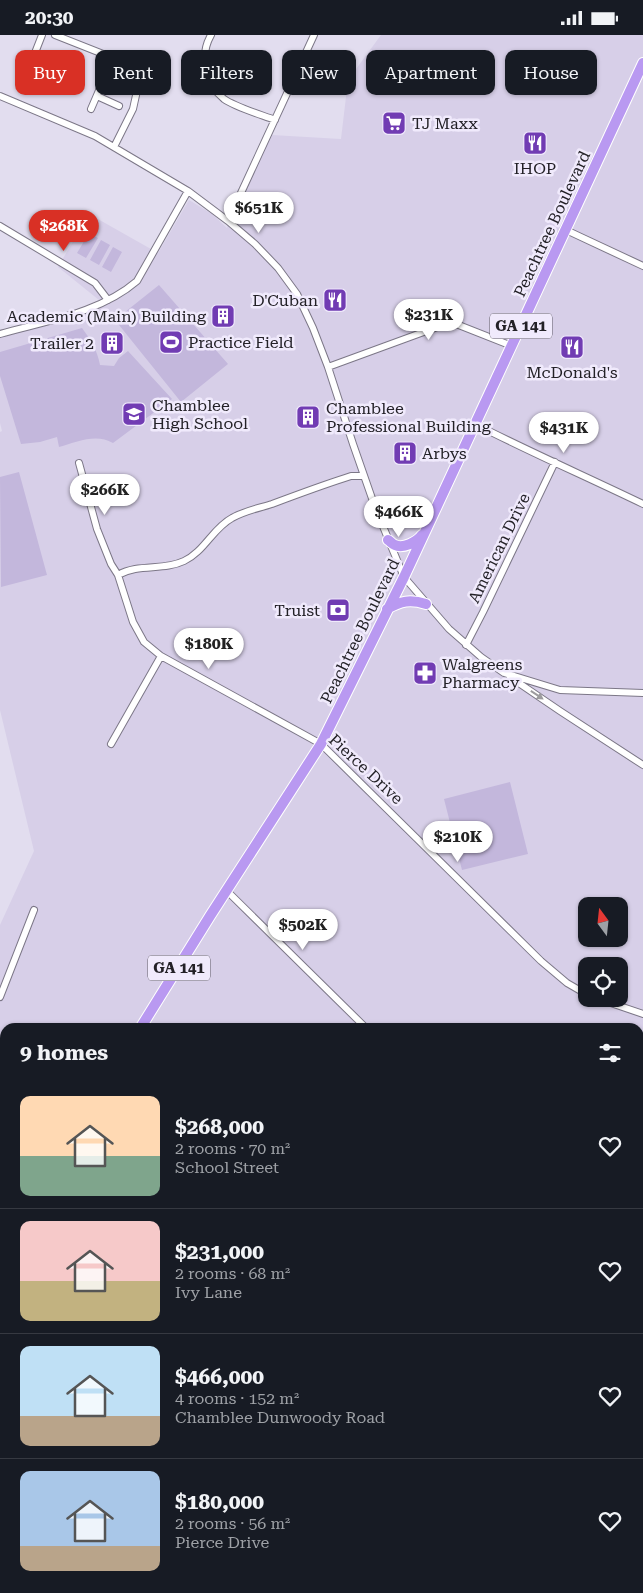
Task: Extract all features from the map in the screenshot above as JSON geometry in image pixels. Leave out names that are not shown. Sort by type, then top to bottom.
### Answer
[{"type":"highway","name":"Peachtree Boulevard","points":[[143,1023],[226,890],[321,744],[404,577],[643,63]]},
{"type":"highway","points":[[388,539],[401,546],[419,539],[426,530]]},
{"type":"highway","points":[[387,609],[405,600],[426,603]]},
{"type":"street","points":[[36,50],[42,35]]},
{"type":"street","points":[[54,35],[95,52]]},
{"type":"street","points":[[211,35],[204,57],[206,72],[218,93],[235,105],[275,120]]},
{"type":"street","points":[[228,221],[314,35]]},
{"type":"street","points":[[114,147],[133,109],[136,95]]},
{"type":"street","points":[[0,96],[95,136],[188,191],[228,221],[278,268],[297,293],[313,328],[364,476],[404,577],[449,629],[466,645],[570,718],[643,765]]},
{"type":"street","points":[[91,109],[97,96],[119,106]]},
{"type":"street","points":[[0,334],[83,310],[125,291],[137,281],[188,191]]},
{"type":"street","points":[[0,226],[96,283],[108,300]]},
{"type":"street","points":[[566,230],[643,265]]},
{"type":"street","points":[[328,367],[451,322],[512,345]]},
{"type":"street","points":[[475,424],[643,504]]},
{"type":"street","name":"American Drive","points":[[466,645],[556,462]]},
{"type":"street","name":"Pierce Drive","points":[[79,463],[104,549],[118,575],[128,611],[144,642],[161,656],[321,744],[541,961],[567,983],[578,989]]},
{"type":"street","points":[[351,476],[361,466]]},
{"type":"street","points":[[118,575],[139,567],[170,565],[186,561],[196,554],[214,532],[233,517],[351,476],[364,476]]},
{"type":"street","points":[[112,744],[161,656]]},
{"type":"street","points":[[504,673],[560,690],[643,693]]},
{"type":"street","points":[[226,890],[361,1023]]},
{"type":"street","points":[[0,997],[34,911]]},
{"type":"street","points":[[621,1007],[643,1015]]},
{"type":"shaded area","points":[[381,35],[643,35],[643,1023],[0,1023],[0,925],[34,851],[0,710],[0,432],[2,431],[0,423],[0,332],[81,309],[99,300],[58,267],[89,214],[158,253],[189,200],[212,214],[227,228],[230,218],[272,135],[341,139],[346,95],[356,95],[356,69],[366,55],[366,95],[495,95],[495,50],[370,50]]},
{"type":"shaded area","points":[[89,233],[98,238],[86,258],[77,253]]},
{"type":"shaded area","points":[[101,240],[110,245],[99,265],[90,260]]},
{"type":"shaded area","points":[[113,247],[122,252],[111,272],[102,267]]},
{"type":"shaded area","name":"Practice Field","points":[[159,285],[228,364],[181,402],[115,320]]},
{"type":"shaded area","points":[[82,328],[93,345],[100,365],[114,366],[119,358],[128,351],[172,399],[113,443],[107,440],[93,439],[59,447],[57,437],[40,442],[21,444],[0,376],[0,352]]},
{"type":"shaded area","points":[[19,472],[47,575],[1,587],[0,477]]},
{"type":"shaded area","points":[[510,782],[528,854],[462,870],[444,799]]},
{"type":"place","name":"TJ Maxx","points":[[394,123]]},
{"type":"place","name":"IHOP","points":[[535,143]]},
{"type":"place","name":"D'Cuban","points":[[335,300]]},
{"type":"place","name":"Academic (Main) Building","points":[[223,316]]},
{"type":"place","name":"Practice Field","points":[[171,342]]},
{"type":"place","name":"Trailer 2","points":[[112,343]]},
{"type":"place","name":"McDonald's","points":[[572,347]]},
{"type":"place","name":"Chamblee High School","points":[[134,414]]},
{"type":"place","name":"Chamblee Professional Building","points":[[308,417]]},
{"type":"place","name":"Arbys","points":[[405,453]]},
{"type":"place","name":"Truist","points":[[338,610]]},
{"type":"place","name":"Walgreens Pharmacy","points":[[425,673]]}]
